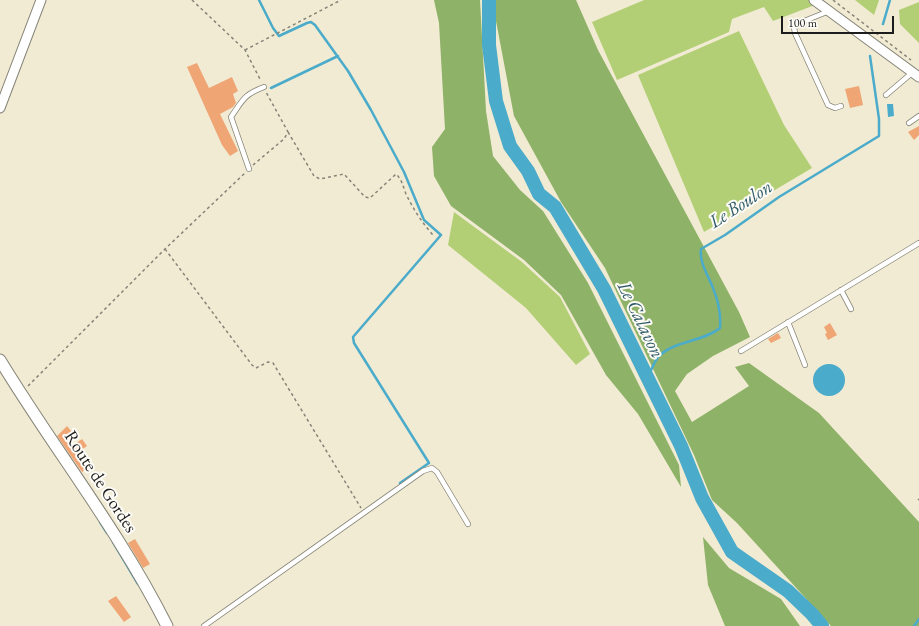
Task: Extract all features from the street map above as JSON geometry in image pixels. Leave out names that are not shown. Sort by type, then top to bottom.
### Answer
[{"type":"street","points":[[0,108],[41,0]]},
{"type":"street","points":[[814,0],[916,74]]},
{"type":"street","name":"Route de Gordes","points":[[0,360],[103,516],[154,600],[167,626]]},
{"type":"lane","points":[[829,11],[797,24],[794,27],[795,34],[828,105],[835,108],[841,106]]},
{"type":"lane","points":[[886,95],[916,74]]},
{"type":"lane","points":[[249,169],[231,117],[242,98],[247,94],[264,87]]},
{"type":"lane","points":[[909,123],[919,116]]},
{"type":"lane","points":[[741,351],[919,243]]},
{"type":"lane","points":[[841,290],[852,309]]},
{"type":"lane","points":[[788,322],[805,365]]},
{"type":"lane","points":[[204,626],[423,471],[432,468],[437,472],[468,524]]},
{"type":"path","points":[[192,0],[245,50],[288,132],[314,176],[320,179],[344,174],[365,197],[370,198],[396,174],[400,178],[406,194],[424,226],[434,236]]},
{"type":"path","points":[[245,50],[341,0]]},
{"type":"path","points":[[833,0],[913,62]]},
{"type":"path","points":[[21,393],[165,249],[249,169],[284,139],[288,132]]},
{"type":"path","points":[[165,249],[252,365],[256,368],[268,362],[273,363],[363,513]]},
{"type":"green space","points":[[434,0],[480,0],[486,111],[493,156],[520,190],[543,211],[588,283],[679,465],[681,487],[638,414],[606,375],[561,295],[524,260],[451,206],[434,176],[432,147],[445,129],[439,23]]},
{"type":"green space","points":[[496,0],[576,0],[598,50],[739,312],[750,337],[713,356],[687,374],[675,391],[692,422],[749,386],[735,367],[749,363],[819,413],[919,522],[919,626],[831,626],[737,523],[712,500],[694,455],[605,268],[561,202],[514,116],[496,21]]},
{"type":"green space","points":[[644,0],[809,0],[815,5],[773,21],[764,7],[732,19],[729,32],[617,80],[592,22]]},
{"type":"green space","points":[[855,0],[879,0],[874,15]]},
{"type":"green space","points":[[919,2],[919,43],[900,24],[899,10]]},
{"type":"green space","points":[[739,31],[784,125],[812,168],[704,232],[638,75]]},
{"type":"green space","points":[[454,212],[522,262],[560,297],[590,354],[576,365],[526,308],[448,245]]},
{"type":"green space","points":[[703,537],[729,568],[781,599],[800,626],[725,626],[708,585]]},
{"type":"water","points":[[887,104],[893,104],[894,116],[888,117]]},
{"type":"water","points":[[829,364],[840,369],[845,380],[840,391],[829,396],[818,391],[813,380],[818,369]]},
{"type":"building","points":[[197,63],[209,88],[232,77],[238,91],[233,94],[236,103],[233,107],[220,114],[238,151],[230,156],[222,145],[187,67]]},
{"type":"building","points":[[859,86],[863,105],[850,108],[845,89]]},
{"type":"building","points":[[919,126],[919,135],[914,140],[908,132]]},
{"type":"building","points":[[830,323],[837,335],[828,340],[824,327]]},
{"type":"building","points":[[778,333],[781,338],[771,343],[768,339]]},
{"type":"building","points":[[67,426],[72,432],[66,436],[72,446],[82,439],[87,446],[77,453],[86,469],[82,472],[57,436]]},
{"type":"building","points":[[135,539],[150,564],[143,568],[128,543]]},
{"type":"building","points":[[116,596],[131,617],[124,622],[108,601]]},
{"type":"waterway","points":[[259,0],[273,28],[279,36],[307,23],[311,22],[315,25],[348,71],[371,110],[404,172],[424,220],[441,235],[353,337],[354,343],[429,463],[400,483]]},
{"type":"waterway","name":"Le Calavon","points":[[489,0],[489,45],[496,101],[510,146],[528,171],[539,194],[555,207],[604,289],[681,446],[702,498],[732,552],[788,591],[822,626]]},
{"type":"waterway","name":"Le Boulon","points":[[883,24],[890,0]]},
{"type":"waterway","points":[[271,88],[338,56]]},
{"type":"waterway","name":"Le Boulon","points":[[647,378],[657,358],[666,351],[673,347],[706,336],[720,328],[718,303],[701,259],[701,249],[725,235],[779,197],[879,136],[879,119],[870,56]]},
{"type":"waterway","points":[[100,522],[107,533]]},
{"type":"waterway","points":[[113,542],[138,584]]},
{"type":"waterway","points":[[914,626],[919,619]]}]
